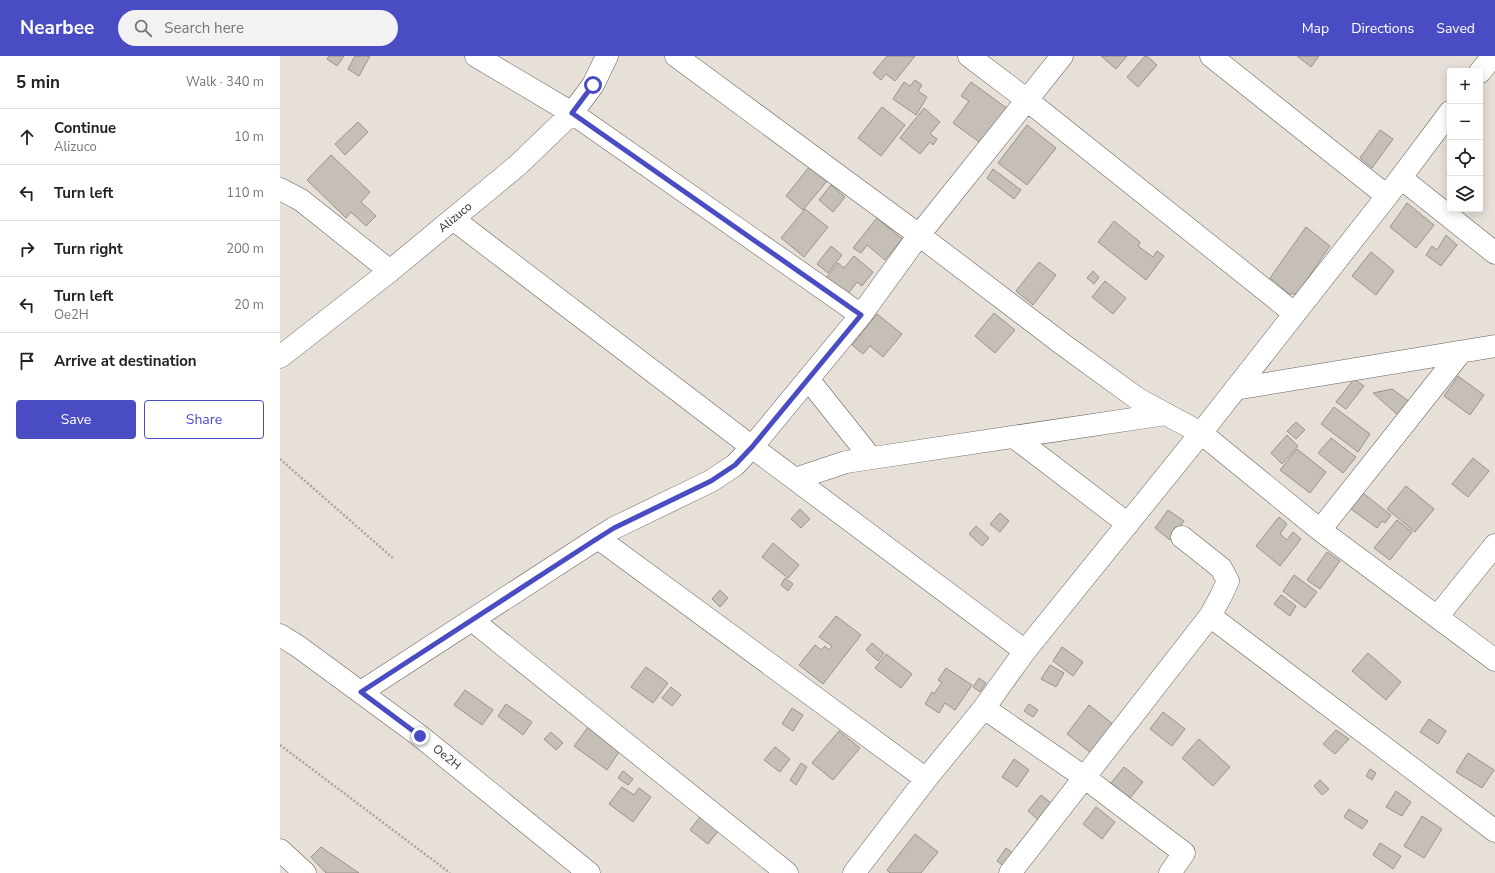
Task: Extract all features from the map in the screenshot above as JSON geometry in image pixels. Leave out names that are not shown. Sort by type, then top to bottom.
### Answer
[{"type":"street","points":[[476,56],[572,113],[861,315]]},
{"type":"street","name":"Alizuco","points":[[280,357],[390,271],[518,165],[572,113],[593,85],[607,56]]},
{"type":"street","points":[[676,56],[1138,399],[1201,433],[1320,530],[1495,660]]},
{"type":"street","points":[[970,56],[1294,314]]},
{"type":"street","points":[[361,692],[614,528],[711,481],[735,465],[752,447],[861,315],[918,235],[1062,56]]},
{"type":"street","points":[[1211,56],[1387,196]]},
{"type":"street","points":[[1483,68],[1493,56]]},
{"type":"street","points":[[854,873],[926,779],[984,708],[1025,651],[1235,390],[1401,178],[1447,116]]},
{"type":"street","points":[[1401,178],[1495,253]]},
{"type":"street","points":[[280,189],[301,200],[390,271]]},
{"type":"street","points":[[453,219],[752,447],[1025,651]]},
{"type":"street","points":[[1235,390],[1495,346]]},
{"type":"street","points":[[1320,530],[1461,352]]},
{"type":"street","points":[[808,379],[871,458]]},
{"type":"street","points":[[795,479],[846,462],[1166,414]]},
{"type":"street","points":[[1014,437],[1128,524]]},
{"type":"street","points":[[1010,873],[1210,616],[1221,596],[1228,580],[1221,568],[1182,537]]},
{"type":"street","points":[[598,538],[926,779]]},
{"type":"street","points":[[1437,617],[1495,545]]},
{"type":"street","points":[[1210,616],[1495,831]]},
{"type":"street","points":[[472,620],[787,873]]},
{"type":"street","name":"Oe2H","points":[[280,635],[299,647],[420,736],[589,873]]},
{"type":"street","points":[[984,708],[1084,777],[1184,853],[1170,873]]},
{"type":"street","points":[[280,850],[306,873]]},
{"type":"path","points":[[280,459],[394,559]]},
{"type":"path","points":[[280,745],[450,873]]},
{"type":"building","points":[[329,56],[344,56],[337,66],[327,59]]},
{"type":"building","points":[[355,56],[370,56],[359,76],[348,69]]},
{"type":"building","points":[[887,56],[915,56],[895,81],[886,74],[881,80],[873,73]]},
{"type":"building","points":[[1101,56],[1127,56],[1116,69]]},
{"type":"building","points":[[1145,56],[1157,65],[1138,87],[1127,77]]},
{"type":"building","points":[[1297,56],[1319,56],[1311,67]]},
{"type":"building","points":[[915,80],[922,85],[918,91],[927,97],[916,115],[893,99],[904,82],[910,86]]},
{"type":"building","points":[[971,82],[1008,109],[982,144],[953,123],[969,101],[961,96]]},
{"type":"building","points":[[882,107],[905,125],[881,156],[858,138]]},
{"type":"building","points":[[924,108],[940,122],[930,134],[937,139],[933,145],[930,142],[920,154],[900,138]]},
{"type":"building","points":[[358,122],[368,132],[345,155],[335,144]]},
{"type":"building","points":[[1027,125],[1056,148],[1027,185],[998,163]]},
{"type":"building","points":[[1380,130],[1393,139],[1372,168],[1360,158]]},
{"type":"building","points":[[331,155],[370,192],[361,202],[376,216],[366,226],[351,212],[346,218],[307,180]]},
{"type":"building","points":[[810,166],[827,181],[803,210],[786,196]]},
{"type":"building","points":[[993,169],[1021,190],[1014,199],[987,178]]},
{"type":"building","points":[[831,185],[845,197],[833,212],[819,200]]},
{"type":"building","points":[[1407,203],[1434,225],[1416,248],[1390,227]]},
{"type":"building","points":[[805,209],[828,227],[804,257],[781,238]]},
{"type":"building","points":[[877,218],[902,239],[885,260],[867,245],[861,253],[853,248]]},
{"type":"building","points":[[1114,221],[1140,242],[1138,246],[1153,257],[1157,251],[1164,256],[1146,280],[1098,242]]},
{"type":"building","points":[[1306,227],[1330,246],[1297,294],[1289,294],[1270,278]]},
{"type":"building","points":[[1446,235],[1457,245],[1441,266],[1426,255],[1432,246],[1437,250]]},
{"type":"building","points":[[831,246],[842,255],[828,273],[817,264]]},
{"type":"building","points":[[1371,252],[1394,271],[1376,295],[1352,276]]},
{"type":"building","points":[[854,256],[873,272],[862,286],[857,282],[847,295],[826,278],[838,263],[844,268]]},
{"type":"building","points":[[1039,262],[1056,275],[1033,305],[1016,291]]},
{"type":"building","points":[[1093,271],[1099,277],[1094,284],[1087,278]]},
{"type":"building","points":[[1105,281],[1126,298],[1113,314],[1092,297]]},
{"type":"building","points":[[994,313],[1015,330],[995,353],[975,336]]},
{"type":"building","points":[[877,314],[902,334],[883,357],[870,346],[863,354],[852,345]]},
{"type":"building","points":[[1458,376],[1484,395],[1470,415],[1444,396]]},
{"type":"building","points":[[1354,379],[1364,386],[1346,409],[1336,402]]},
{"type":"building","points":[[1392,389],[1410,402],[1398,415],[1373,393]]},
{"type":"building","points":[[1334,407],[1370,434],[1358,452],[1321,424]]},
{"type":"building","points":[[1296,422],[1305,430],[1296,439],[1287,431]]},
{"type":"building","points":[[1287,435],[1298,446],[1282,464],[1271,453]]},
{"type":"building","points":[[1331,438],[1356,457],[1343,473],[1318,453]]},
{"type":"building","points":[[1297,449],[1326,472],[1310,493],[1280,470]]},
{"type":"building","points":[[1473,458],[1489,471],[1468,497],[1452,484]]},
{"type":"building","points":[[1406,486],[1434,509],[1415,532],[1387,509]]},
{"type":"building","points":[[1363,493],[1391,515],[1385,523],[1382,521],[1377,528],[1351,509]]},
{"type":"building","points":[[800,509],[810,519],[801,528],[791,519]]},
{"type":"building","points":[[1168,510],[1184,521],[1170,540],[1155,528]]},
{"type":"building","points":[[1000,513],[1009,521],[1000,532],[990,524]]},
{"type":"building","points":[[1279,517],[1287,524],[1280,534],[1287,540],[1293,532],[1301,539],[1280,566],[1256,546]]},
{"type":"building","points":[[1397,520],[1412,532],[1390,560],[1374,548]]},
{"type":"building","points":[[976,526],[989,538],[982,546],[969,534]]},
{"type":"building","points":[[773,543],[799,565],[788,578],[762,557]]},
{"type":"building","points":[[1327,552],[1340,561],[1320,589],[1307,580]]},
{"type":"building","points":[[1294,575],[1317,592],[1305,608],[1283,591]]},
{"type":"building","points":[[785,578],[793,584],[788,591],[781,585]]},
{"type":"building","points":[[720,590],[728,598],[720,607],[712,599]]},
{"type":"building","points":[[1281,595],[1296,606],[1290,616],[1274,604]]},
{"type":"building","points":[[836,616],[861,635],[823,684],[799,665],[815,645],[821,650],[825,646],[829,650],[832,646],[819,637]]},
{"type":"building","points":[[872,643],[884,653],[878,661],[866,650]]},
{"type":"building","points":[[1062,647],[1083,662],[1073,676],[1053,661]]},
{"type":"building","points":[[1368,653],[1401,682],[1386,700],[1352,671]]},
{"type":"building","points":[[886,654],[912,674],[901,688],[875,668]]},
{"type":"building","points":[[1050,665],[1064,673],[1056,687],[1041,679]]},
{"type":"building","points":[[646,667],[668,683],[653,703],[631,687]]},
{"type":"building","points":[[946,668],[972,685],[955,710],[945,703],[939,713],[925,704],[932,692],[934,694],[942,682],[938,680]]},
{"type":"building","points":[[979,678],[986,683],[980,692],[973,687]]},
{"type":"building","points":[[671,687],[681,695],[672,706],[662,698]]},
{"type":"building","points":[[465,690],[493,710],[482,725],[454,705]]},
{"type":"building","points":[[506,704],[532,722],[523,735],[498,716]]},
{"type":"building","points":[[1029,704],[1038,710],[1033,717],[1024,711]]},
{"type":"building","points":[[1089,705],[1118,728],[1096,757],[1067,734]]},
{"type":"building","points":[[792,708],[803,715],[793,731],[782,724]]},
{"type":"building","points":[[1163,712],[1185,729],[1172,746],[1150,729]]},
{"type":"building","points":[[1429,719],[1446,731],[1438,744],[1420,732]]},
{"type":"building","points":[[589,726],[621,749],[607,770],[574,746]]},
{"type":"building","points":[[1336,730],[1349,739],[1335,754],[1323,744]]},
{"type":"building","points":[[839,731],[860,748],[833,780],[812,763]]},
{"type":"building","points":[[551,732],[563,743],[556,750],[544,739]]},
{"type":"building","points":[[1199,739],[1230,767],[1213,786],[1182,758]]},
{"type":"building","points":[[775,747],[790,759],[780,772],[764,760]]},
{"type":"building","points":[[1468,753],[1494,770],[1482,788],[1456,772]]},
{"type":"building","points":[[1014,759],[1029,770],[1017,787],[1002,777]]},
{"type":"building","points":[[801,763],[807,767],[796,785],[790,780]]},
{"type":"building","points":[[1124,767],[1143,782],[1130,798],[1111,783]]},
{"type":"building","points":[[1370,769],[1376,773],[1372,780],[1366,776]]},
{"type":"building","points":[[623,771],[633,779],[628,785],[618,778]]},
{"type":"building","points":[[1320,780],[1329,789],[1322,795],[1314,786]]},
{"type":"building","points":[[622,787],[634,795],[639,788],[651,797],[633,822],[609,804]]},
{"type":"building","points":[[1396,791],[1411,802],[1402,816],[1386,807]]},
{"type":"building","points":[[1041,795],[1056,807],[1042,823],[1028,811]]},
{"type":"building","points":[[1096,807],[1115,822],[1102,839],[1083,824]]},
{"type":"building","points":[[1349,809],[1368,821],[1362,829],[1344,817]]},
{"type":"building","points":[[704,812],[722,826],[708,844],[690,830]]},
{"type":"building","points":[[1422,816],[1442,829],[1424,858],[1404,846]]},
{"type":"building","points":[[915,834],[938,852],[921,873],[890,873],[887,870]]},
{"type":"building","points":[[1380,843],[1401,856],[1393,869],[1373,855]]},
{"type":"building","points":[[321,847],[359,873],[326,873],[311,857]]},
{"type":"building","points":[[1006,848],[1018,857],[1009,870],[997,861]]},
{"type":"route","points":[[420,736],[361,692],[614,528],[711,481],[735,465],[752,447],[861,315],[572,113],[593,85]]}]
